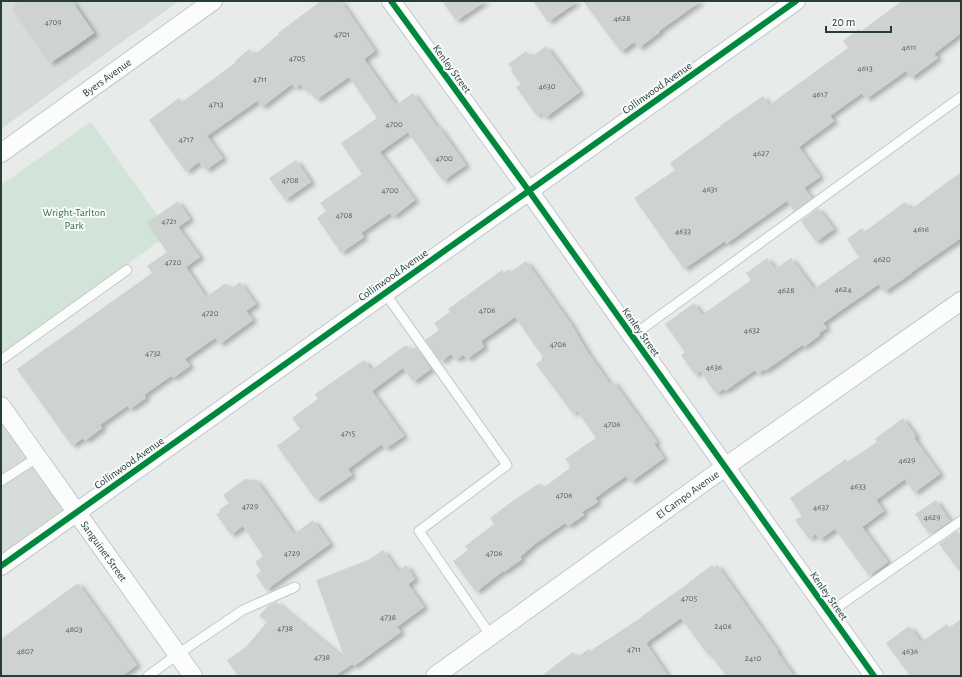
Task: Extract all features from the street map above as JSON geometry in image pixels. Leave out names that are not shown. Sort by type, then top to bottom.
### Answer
[{"type":"street","name":"Byers Avenue","points":[[1,154],[213,1]]},
{"type":"street","name":"Kenley Street","points":[[391,1],[529,191],[874,676]]},
{"type":"street","name":"Collinwood Avenue","points":[[1,566],[796,1]]},
{"type":"street","name":"El Campo Avenue","points":[[435,676],[725,467],[961,301]]},
{"type":"street","name":"Sanguinet Street","points":[[1,406],[193,676]]},
{"type":"lane","points":[[632,336],[961,97]]},
{"type":"lane","points":[[1,360],[127,270]]},
{"type":"lane","points":[[385,293],[507,465],[419,531],[491,636]]},
{"type":"lane","points":[[1,481],[38,458]]},
{"type":"lane","points":[[829,613],[961,521]]},
{"type":"lane","points":[[148,676],[243,610],[295,587]]},
{"type":"shaded area","points":[[1,1],[179,1],[1,129]]},
{"type":"shaded area","points":[[1,398],[77,512],[1,561]]},
{"type":"green space","name":"Wright-Tarlton Park","points":[[91,122],[170,233],[1,357],[1,185]]},
{"type":"building","points":[[17,1],[72,1],[94,33],[50,63],[13,10]]},
{"type":"building","points":[[321,1],[341,1],[375,51],[364,59],[396,105],[413,93],[466,165],[443,181],[408,132],[380,152],[415,200],[393,217],[390,213],[361,233],[364,237],[341,253],[317,218],[326,211],[320,203],[362,174],[341,143],[377,118],[349,77],[316,100],[309,90],[306,92],[301,84],[295,88],[292,84],[262,107],[257,101],[207,136],[223,158],[206,170],[199,162],[186,172],[149,120],[179,98],[182,102],[236,62],[235,61],[249,49],[254,55],[279,34],[278,33]]},
{"type":"building","points":[[442,1],[486,1],[456,21]]},
{"type":"building","points":[[533,1],[578,1],[548,22]]},
{"type":"building","points":[[583,1],[701,1],[659,31],[660,32],[639,48],[634,42],[621,52]]},
{"type":"building","points":[[902,1],[961,1],[961,33],[934,54],[938,58],[911,78],[906,71],[866,99],[862,93],[830,116],[834,121],[799,147],[820,177],[804,188],[812,198],[794,211],[787,201],[726,244],[725,241],[684,269],[634,198],[675,170],[670,163],[721,125],[763,96],[769,105],[848,48],[843,41],[859,29],[860,32]]},
{"type":"building","points":[[546,46],[580,92],[545,118],[541,113],[537,116],[516,87],[521,84],[511,71],[513,70],[508,64],[526,51],[531,57]]},
{"type":"building","points":[[296,160],[311,182],[285,200],[269,178]]},
{"type":"building","points":[[961,172],[961,238],[884,292],[879,284],[823,323],[827,328],[819,333],[820,335],[804,347],[802,345],[765,371],[764,369],[758,374],[755,370],[725,391],[723,389],[716,394],[700,371],[695,375],[681,355],[685,352],[665,324],[694,303],[702,315],[751,280],[746,273],[767,258],[775,269],[791,258],[814,289],[859,257],[847,239],[862,228],[864,232],[905,202],[911,209]]},
{"type":"building","points":[[178,201],[190,219],[178,227],[200,257],[186,267],[206,297],[226,283],[230,289],[240,282],[256,304],[246,311],[253,320],[220,344],[215,338],[185,359],[190,366],[173,378],[171,376],[144,395],[146,398],[130,409],[127,406],[100,425],[102,428],[85,441],[83,438],[72,446],[17,369],[152,273],[147,266],[167,252],[147,223]]},
{"type":"building","points":[[818,208],[834,229],[816,242],[801,221]]},
{"type":"building","points":[[526,261],[571,324],[588,353],[610,384],[613,381],[657,442],[654,444],[664,458],[631,482],[626,476],[595,498],[598,502],[582,512],[584,515],[568,526],[565,523],[535,544],[520,557],[522,559],[504,572],[503,571],[476,592],[453,561],[468,550],[465,546],[494,524],[490,518],[540,483],[543,488],[570,468],[568,466],[570,465],[565,459],[596,438],[577,411],[573,414],[536,364],[542,360],[541,358],[543,357],[515,317],[481,341],[484,347],[467,359],[463,355],[456,360],[451,354],[441,362],[425,340],[439,330],[434,323],[450,312],[448,309],[502,270],[504,273],[509,269],[511,272]]},
{"type":"building","points":[[406,345],[410,350],[416,347],[431,369],[413,382],[403,368],[372,391],[404,436],[385,449],[382,444],[348,469],[352,475],[316,500],[277,446],[300,429],[292,418],[318,399],[315,394],[364,360],[371,370]]},
{"type":"building","points":[[903,418],[916,436],[914,438],[940,474],[914,493],[905,479],[876,500],[884,511],[862,527],[888,562],[869,576],[835,529],[819,540],[816,534],[809,539],[795,520],[802,516],[790,498],[846,459],[847,462],[877,442],[875,439]]},
{"type":"building","points":[[245,479],[256,480],[294,534],[313,520],[330,544],[266,590],[256,575],[261,571],[255,562],[263,556],[243,526],[231,535],[216,514],[229,503],[223,495]]},
{"type":"building","points":[[936,500],[950,521],[931,534],[930,532],[928,533],[915,514]]},
{"type":"building","points":[[957,531],[961,536],[961,573],[939,544]]},
{"type":"building","points":[[383,550],[398,571],[406,565],[415,579],[408,584],[424,607],[397,627],[401,632],[354,666],[352,664],[335,676],[238,676],[227,660],[246,647],[267,622],[259,616],[268,606],[276,602],[345,659],[316,580],[368,560]]},
{"type":"building","points":[[712,565],[714,567],[717,565],[794,676],[726,676],[710,654],[708,655],[681,618],[646,643],[668,676],[541,676],[573,652],[577,658],[588,649],[590,651],[642,617]]},
{"type":"building","points":[[78,583],[137,665],[122,676],[1,676],[1,639]]},
{"type":"building","points":[[961,619],[961,676],[910,676],[886,643],[909,626],[921,642],[947,624],[949,628]]},
{"type":"cycle path","points":[[391,1],[529,191],[874,676]]},
{"type":"cycle path","points":[[1,566],[796,1]]}]
